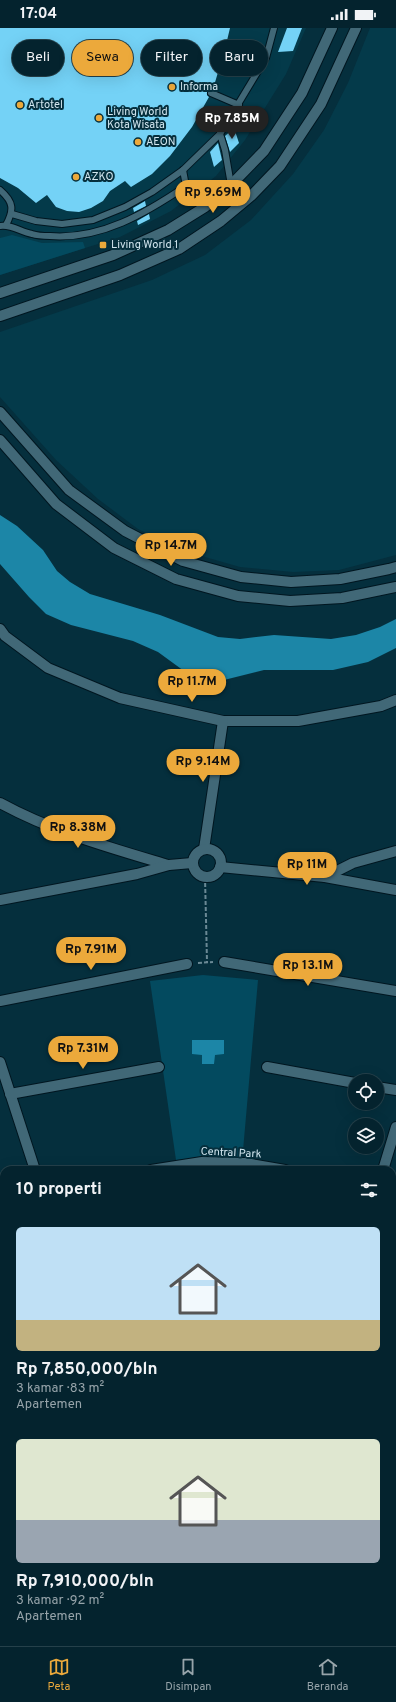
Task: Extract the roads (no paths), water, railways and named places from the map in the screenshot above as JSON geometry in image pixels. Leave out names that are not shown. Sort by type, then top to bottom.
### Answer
[{"type":"street","points":[[0,293],[113,255],[168,230],[206,207],[264,151],[302,93],[332,28]]},
{"type":"street","points":[[0,316],[120,275],[179,249],[221,221],[252,196],[280,166],[321,104],[356,28]]},
{"type":"street","points":[[0,412],[69,490],[125,532],[183,561],[241,577],[291,582],[340,579],[396,567]]},
{"type":"street","points":[[0,440],[56,504],[114,548],[176,579],[238,596],[290,601],[342,598],[396,588]]},
{"type":"street","points":[[0,628],[6,636],[48,668],[120,698],[223,721],[298,721],[381,706],[396,700]]},
{"type":"street","points":[[204,849],[223,721]]},
{"type":"street","points":[[0,803],[26,817],[58,831],[169,865]]},
{"type":"street","points":[[204,849],[214,850],[220,857],[220,867],[214,875],[204,877],[196,872],[192,863],[195,854],[204,849]]},
{"type":"street","points":[[325,877],[353,863],[396,851]]},
{"type":"street","points":[[0,900],[137,874],[169,865],[192,863]]},
{"type":"street","points":[[220,867],[325,877],[396,890]]},
{"type":"street","points":[[224,962],[396,991]]},
{"type":"street","points":[[0,1001],[187,964]]},
{"type":"street","points":[[0,1062],[34,1166]]},
{"type":"street","points":[[10,1094],[159,1067]]},
{"type":"street","points":[[267,1067],[348,1082]]},
{"type":"street","points":[[384,1088],[396,1090]]},
{"type":"street","points":[[384,1166],[396,1127]]},
{"type":"street","name":"Central Park","points":[[174,1166],[191,1163],[223,1162],[258,1166]]},
{"type":"lane","points":[[12,214],[36,221],[62,224],[93,220],[125,207],[152,192],[184,170],[220,134],[239,105],[266,58],[274,28]]},
{"type":"lane","points":[[211,93],[239,105]]},
{"type":"lane","points":[[220,134],[225,150],[231,184]]},
{"type":"lane","points":[[184,170],[186,186],[206,207]]},
{"type":"lane","points":[[0,190],[7,197],[11,205],[12,214],[3,225],[33,235],[65,237],[96,232],[129,220],[186,186]]},
{"type":"place","name":"Informa","points":[[172,87]]},
{"type":"place","name":"Artotel","points":[[20,105]]},
{"type":"place","name":"Living World Kota Wisata","points":[[99,118]]},
{"type":"place","name":"AEON","points":[[138,142]]},
{"type":"place","name":"AZKO","points":[[76,177]]},
{"type":"place","name":"Living World 1","points":[[103,245]]}]
